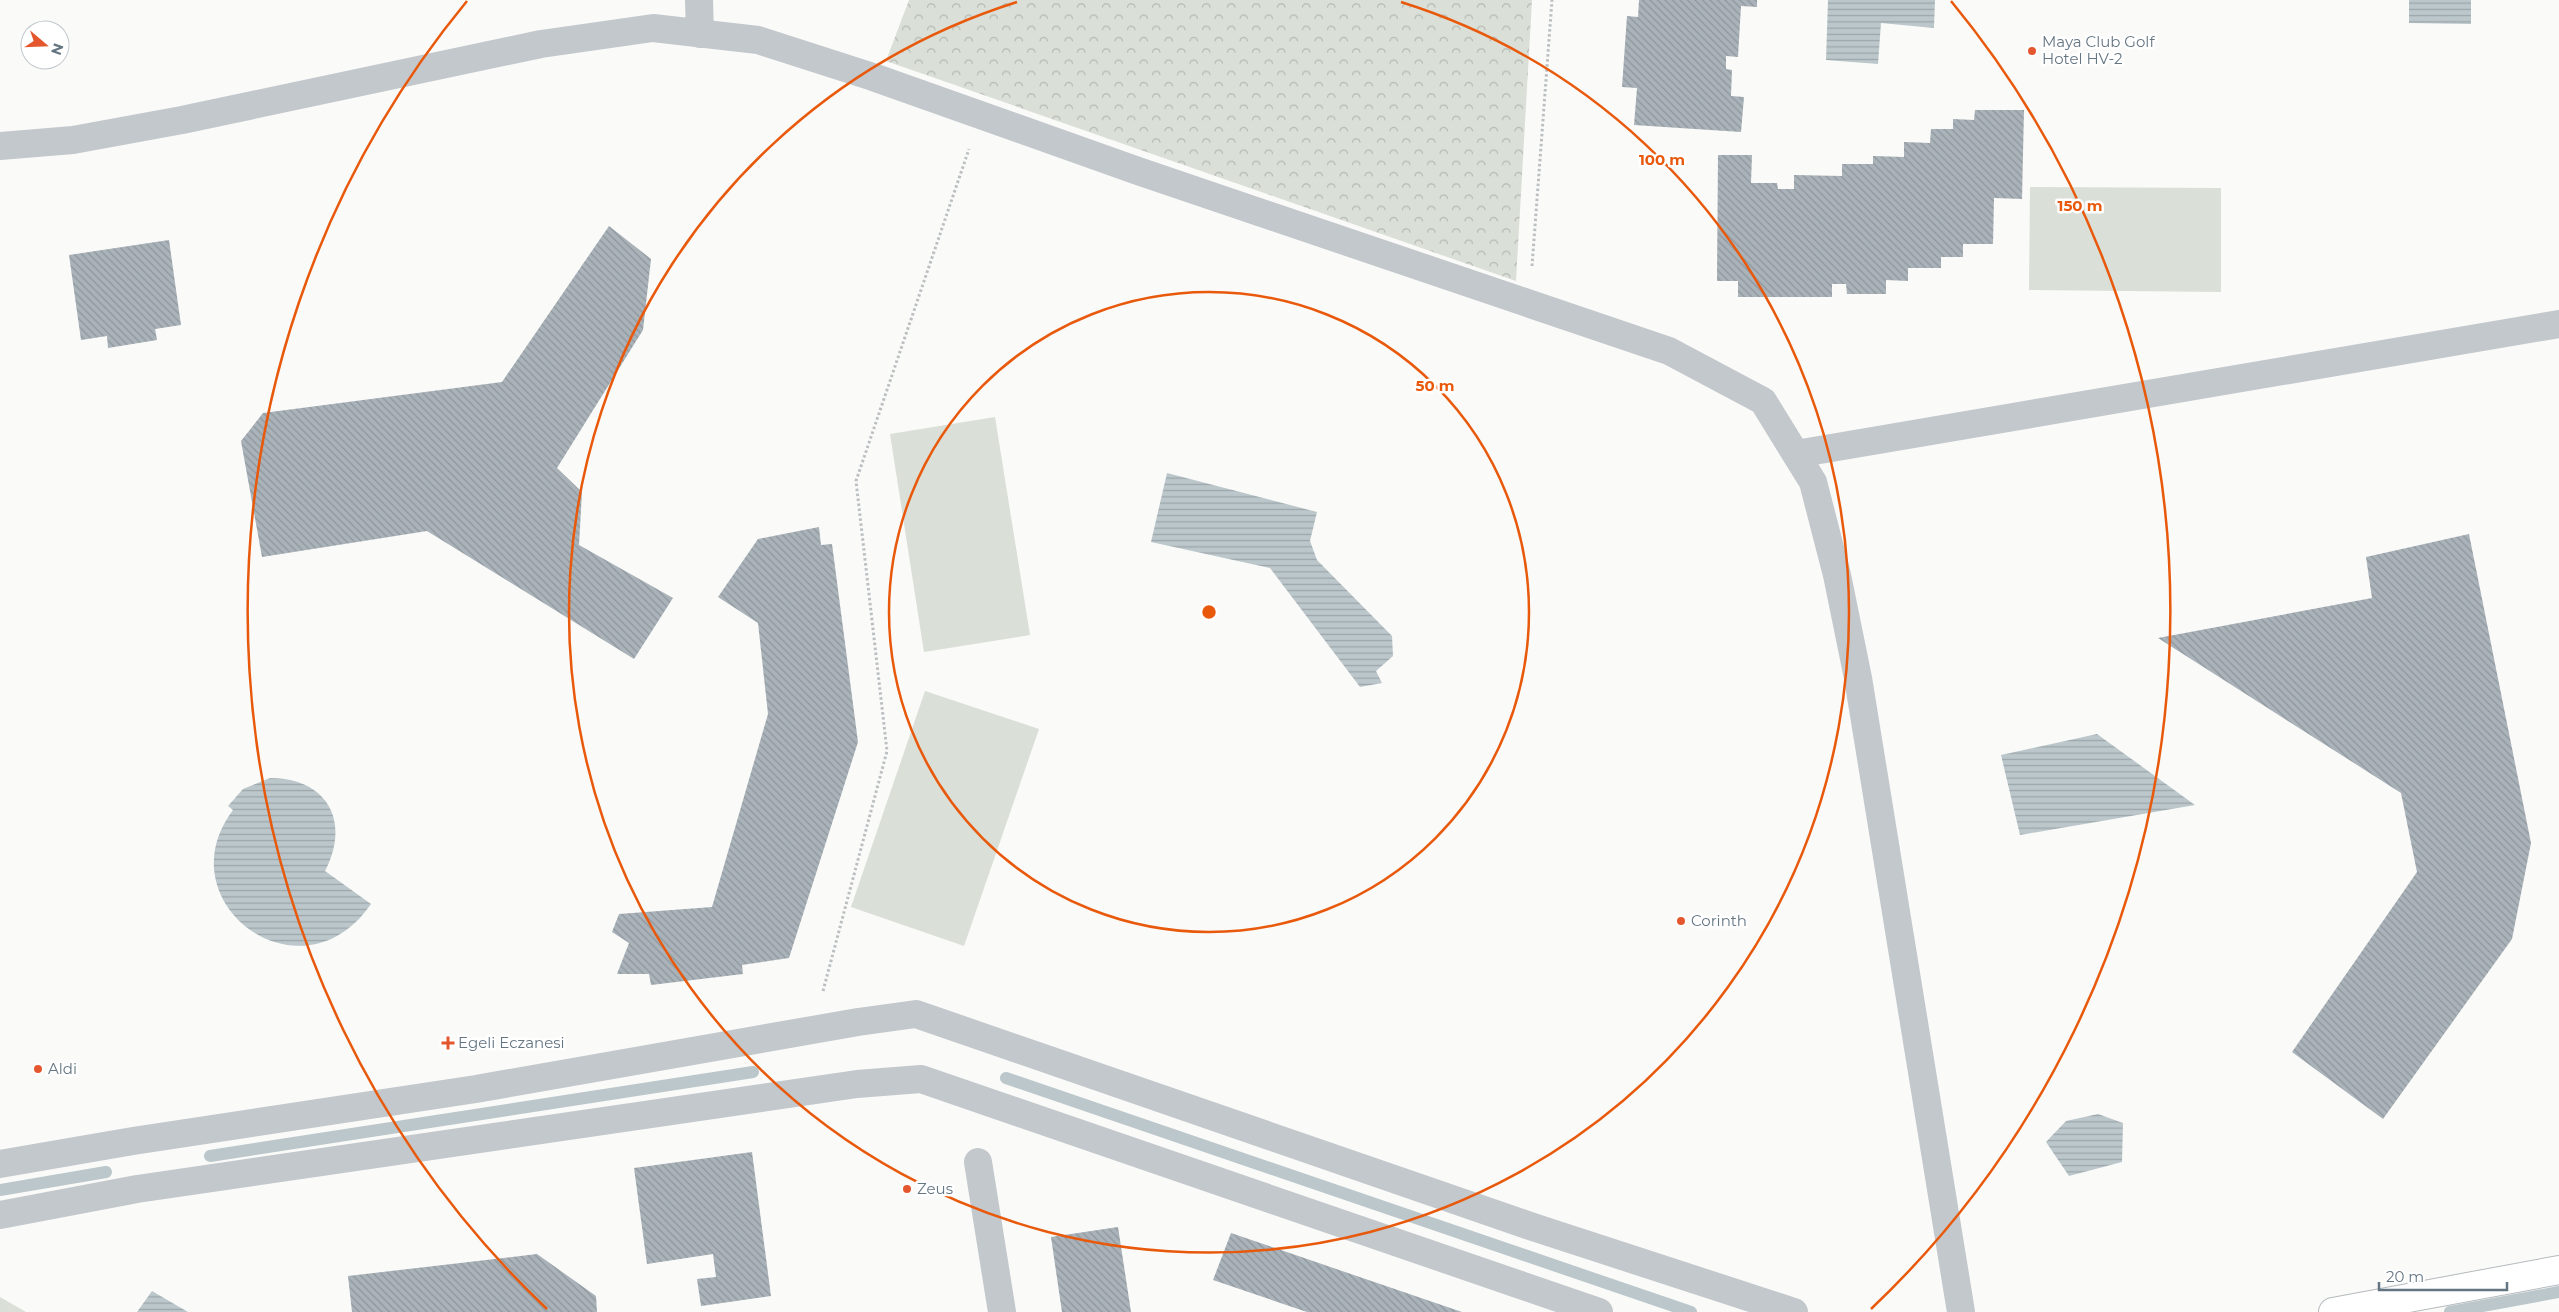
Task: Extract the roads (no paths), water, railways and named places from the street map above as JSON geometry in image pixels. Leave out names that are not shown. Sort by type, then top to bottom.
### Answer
[{"type":"main road","points":[[2333,1312],[2559,1270]]},
{"type":"street","points":[[699,0],[700,34]]},
{"type":"street","points":[[0,146],[73,140],[182,120],[540,44],[653,28],[758,40],[874,77],[1669,351],[1763,402],[1813,482],[1837,575],[1858,678],[1961,1312]]},
{"type":"street","points":[[1796,454],[2559,324]]},
{"type":"street","points":[[0,1164],[133,1141],[476,1089],[813,1030],[916,1014],[1524,1224],[1794,1312]]},
{"type":"street","points":[[0,1215],[137,1189],[857,1084],[922,1079],[1599,1312]]},
{"type":"street","points":[[978,1162],[1002,1312]]},
{"type":"waterway","points":[[210,1156],[753,1072]]},
{"type":"waterway","points":[[1006,1078],[1691,1312]]},
{"type":"waterway","points":[[0,1190],[106,1172]]},
{"type":"waterway","points":[[2450,1312],[2559,1292]]},
{"type":"place","name":"Maya Club Golf Hotel HV-2","points":[[2032,51]]},
{"type":"place","name":"Corinth","points":[[1681,921]]},
{"type":"place","name":"Egeli Eczanesi","points":[[448,1043]]},
{"type":"place","name":"Aldi","points":[[38,1069]]},
{"type":"place","name":"Zeus","points":[[907,1189]]}]
